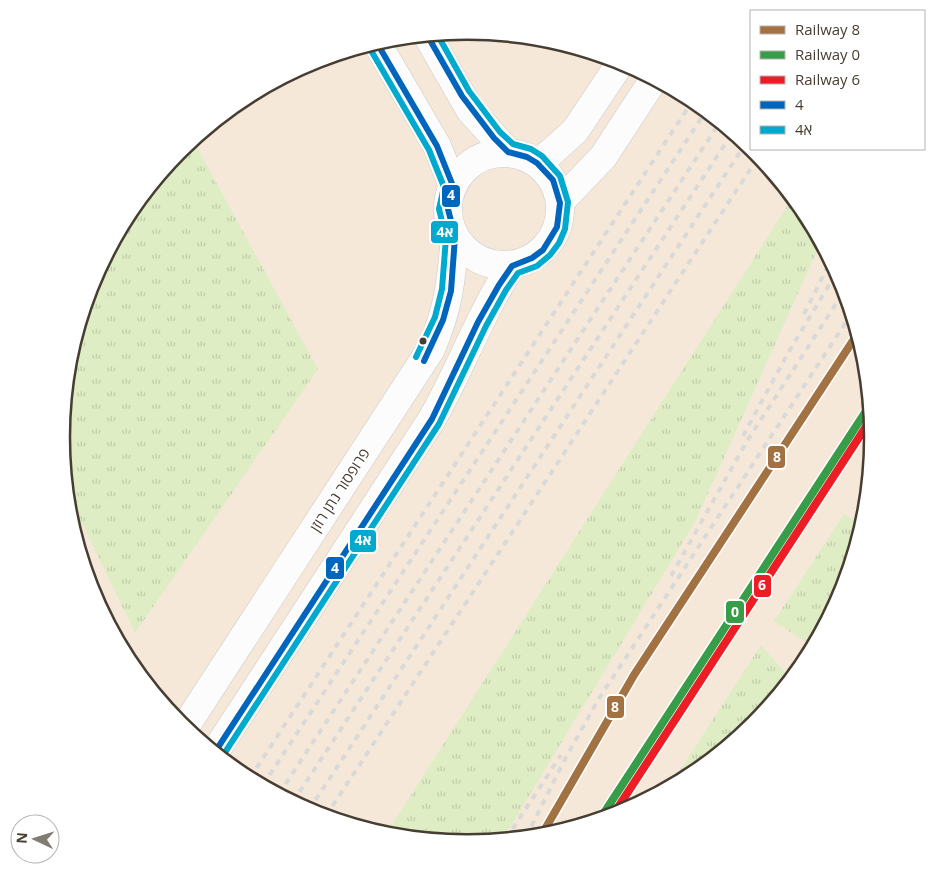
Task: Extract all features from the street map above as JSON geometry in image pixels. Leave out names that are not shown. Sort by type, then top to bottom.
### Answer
[{"type":"street","points":[[431,42],[470,110],[508,152]]},
{"type":"street","points":[[381,50],[438,146],[453,186]]},
{"type":"street","points":[[538,164],[575,131],[617,69]]},
{"type":"street","points":[[560,202],[603,157],[650,85]]},
{"type":"street","points":[[508,152],[524,156],[538,164],[549,174],[556,187],[560,202],[560,219],[554,236],[544,250],[529,260],[512,265],[495,265],[479,260],[466,250],[455,237],[451,228],[448,209],[453,186],[470,164],[488,155],[508,152]]},
{"type":"street","name":"פרופסור נתן רוזן","points":[[189,720],[431,349],[443,320],[451,291],[455,237]]},
{"type":"street","points":[[219,746],[432,419],[451,386],[484,313],[512,265]]},
{"type":"shaded area","points":[[468,40],[493,41],[519,43],[570,54],[595,61],[643,81],[666,93],[709,122],[748,156],[766,175],[798,216],[824,261],[843,309],[851,334],[864,411],[864,463],[857,514],[851,540],[824,613],[798,658],[782,679],[766,699],[729,735],[709,752],[666,781],[619,804],[595,813],[519,831],[468,834],[442,833],[416,831],[365,820],[340,813],[292,793],[269,781],[226,752],[187,718],[169,699],[137,658],[124,636],[111,613],[92,565],[84,540],[74,489],[70,437],[71,411],[78,360],[84,334],[111,261],[137,216],[153,195],[169,175],[206,139],[226,122],[269,93],[316,70],[340,61],[416,43]]},
{"type":"green space","points":[[197,147],[318,369],[135,633],[78,516],[71,463],[70,437],[74,385],[84,334],[111,261],[137,216],[169,175]]},
{"type":"green space","points":[[789,204],[817,250],[695,522],[507,832],[442,833],[391,826]]},
{"type":"green space","points":[[844,514],[855,522],[834,589],[824,613],[807,643],[774,621]]},
{"type":"green space","points":[[761,645],[786,674],[748,718],[709,752],[678,774]]},
{"type":"railway","points":[[254,772],[688,107]]},
{"type":"railway","points":[[267,779],[702,117]]},
{"type":"railway","points":[[283,788],[716,128]]},
{"type":"railway","points":[[297,795],[729,139]]},
{"type":"railway","points":[[314,803],[741,150]]},
{"type":"railway","points":[[330,809],[754,163]]},
{"type":"railway","points":[[804,314],[827,268]]},
{"type":"railway","points":[[743,436],[788,353],[832,280]]},
{"type":"railway","points":[[671,576],[747,441],[839,299]]},
{"type":"railway","points":[[530,829],[565,759],[598,700],[847,321]]},
{"type":"railway","points":[[511,832],[561,755]]},
{"type":"rail line","name":"8","points":[[547,826],[634,675],[853,341]]},
{"type":"rail line","name":"0","points":[[607,809],[864,414]]},
{"type":"rail line","name":"6","points":[[621,803],[864,430]]},
{"type":"transit line","name":"4א","points":[[226,752],[439,424],[486,326],[506,290],[518,273],[537,266],[550,255],[559,243],[565,229],[568,202],[560,176],[542,156],[531,149],[513,144],[500,132],[469,91],[441,41]]},
{"type":"transit line","name":"4","points":[[219,746],[432,419],[478,322],[499,285],[512,266],[532,258],[543,250],[557,227],[560,203],[553,180],[537,163],[527,157],[508,152],[494,138],[462,96],[431,42]]},
{"type":"transit line","name":"4","points":[[381,50],[437,146],[453,186],[448,209],[455,237],[451,291],[443,320],[424,361]]},
{"type":"transit line","name":"4א","points":[[372,52],[429,150],[444,187],[439,209],[446,238],[442,289],[435,317],[416,357]]}]
